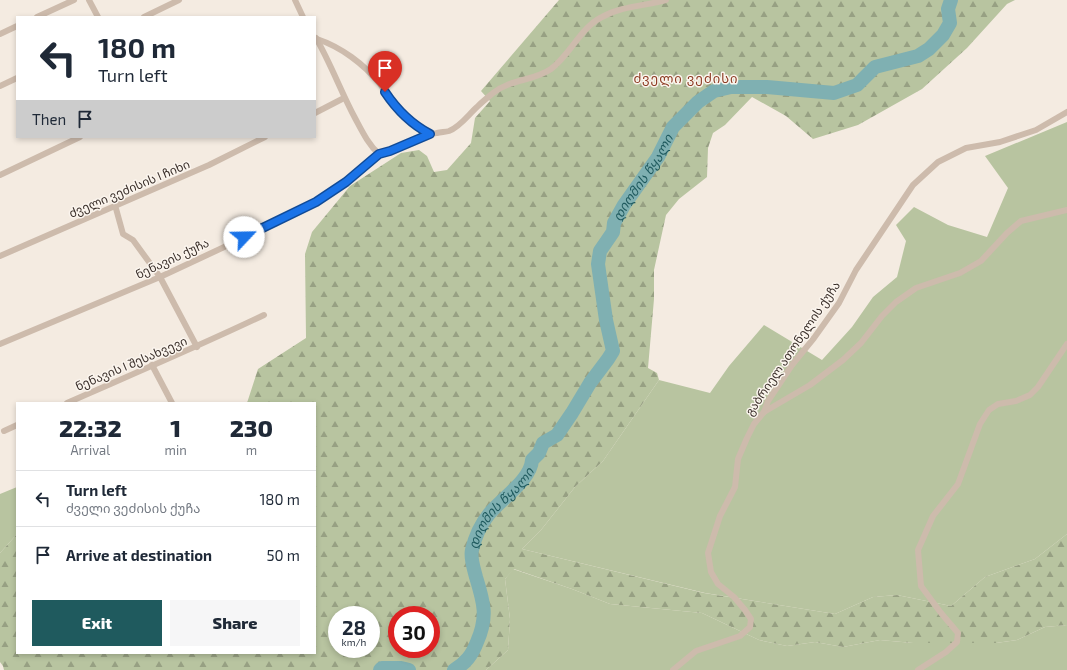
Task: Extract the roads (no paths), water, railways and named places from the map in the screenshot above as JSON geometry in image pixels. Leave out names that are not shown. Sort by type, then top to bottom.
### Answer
[{"type":"street","points":[[39,16],[74,0]]},
{"type":"street","points":[[89,0],[97,16]]},
{"type":"street","points":[[146,16],[179,0]]},
{"type":"street","points":[[295,0],[303,16]]},
{"type":"street","name":"ნენავის ქუჩა","points":[[0,344],[160,277],[282,220],[316,202],[346,182],[379,154],[390,151],[430,134],[450,130],[495,91],[515,81],[539,75],[551,69],[561,60],[588,27],[602,16],[627,7],[653,4],[666,0]]},
{"type":"street","points":[[0,34],[16,26]]},
{"type":"street","points":[[316,38],[331,44],[352,57],[380,84],[400,112],[417,127],[430,134]]},
{"type":"street","points":[[316,38],[344,98],[371,146],[379,154]]},
{"type":"street","points":[[0,86],[16,78]]},
{"type":"street","points":[[316,112],[344,98]]},
{"type":"street","name":"გაბრიელ ათონელის ქუჩა","points":[[673,670],[696,651],[740,636],[750,627],[750,618],[745,610],[734,597],[718,584],[711,572],[708,553],[720,516],[735,487],[738,459],[746,438],[754,424],[764,412],[768,400],[792,364],[814,338],[839,303],[856,270],[913,185],[938,162],[966,148],[1000,142],[1036,130],[1067,112]]},
{"type":"street","points":[[0,174],[78,138]]},
{"type":"street","name":"ძველი ვეძისის I ჩიხი","points":[[0,256],[209,165],[264,138]]},
{"type":"street","name":"ნენავის I შესახვევი","points":[[69,402],[152,365],[197,347],[160,277],[133,240],[123,234],[115,205]]},
{"type":"street","points":[[764,412],[810,385],[844,360],[861,343],[882,316],[896,302],[916,288],[960,273],[981,261],[1007,233],[1021,221],[1067,210]]},
{"type":"street","points":[[197,347],[264,315]]},
{"type":"street","points":[[918,670],[946,652],[957,642],[958,633],[940,613],[921,586],[918,550],[933,516],[958,484],[980,424],[989,410],[998,404],[1016,401],[1030,396],[1038,387],[1067,344]]},
{"type":"street","points":[[152,365],[171,402]]},
{"type":"street","points":[[4,431],[16,426]]},
{"type":"waterway","name":"დიღმის წყალი","points":[[454,670],[471,655],[483,625],[483,602],[473,567],[472,556],[472,550],[477,536],[483,522],[489,514],[527,475],[532,460],[539,453],[543,443],[557,435],[590,383],[613,351],[606,320],[598,264],[600,251],[613,232],[614,223],[624,205],[658,157],[673,127],[698,102],[714,91],[731,87],[767,87],[834,93],[857,85],[875,67],[918,56],[929,49],[943,35],[950,23],[948,9],[951,0]]},
{"type":"waterway","name":"დიღმის წყალი","points":[[380,670],[382,668],[401,668],[409,670]]},
{"type":"district","name":"ძველი ვეძისი","points":[[686,78]]}]
